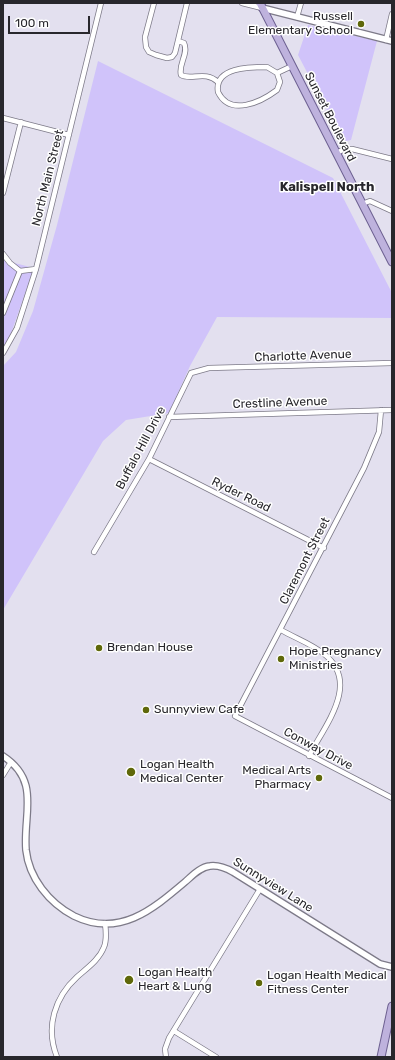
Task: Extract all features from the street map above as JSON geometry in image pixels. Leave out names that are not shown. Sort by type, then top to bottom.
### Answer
[{"type":"main road","name":"Sunset Boulevard","points":[[261,5],[392,262]]},
{"type":"main road","points":[[381,1057],[392,1006]]},
{"type":"street","name":"North Main Street","points":[[3,353],[17,328],[36,269],[101,3]]},
{"type":"street","points":[[154,3],[145,37],[147,50],[156,55],[170,58],[174,56],[187,3]]},
{"type":"street","points":[[242,3],[261,5],[297,17],[392,41]]},
{"type":"street","points":[[297,17],[301,3]]},
{"type":"street","points":[[386,40],[392,14]]},
{"type":"street","points":[[178,40],[184,43],[186,47],[180,69],[181,75],[187,78],[199,76],[213,79],[218,82]]},
{"type":"street","points":[[277,73],[292,66]]},
{"type":"street","points":[[267,67],[277,73],[280,82],[277,90],[263,99],[243,106],[230,103],[222,98],[218,92],[218,82],[223,75],[233,71],[267,67]]},
{"type":"street","points":[[3,118],[69,135]]},
{"type":"street","points":[[3,193],[21,122]]},
{"type":"street","points":[[336,153],[345,148],[392,159]]},
{"type":"street","points":[[362,204],[370,201],[392,211]]},
{"type":"street","points":[[3,254],[10,263],[20,271],[36,269]]},
{"type":"street","points":[[3,313],[20,271]]},
{"type":"street","name":"Charlotte Avenue","points":[[215,368],[392,363]]},
{"type":"street","name":"Buffalo Hill Drive","points":[[94,552],[149,459],[169,422],[169,417],[191,373],[199,369],[215,368]]},
{"type":"street","name":"Claremont Street","points":[[236,716],[324,548],[372,450],[379,432],[380,410]]},
{"type":"street","name":"Crestline Avenue","points":[[169,417],[392,410]]},
{"type":"street","name":"Ryder Road","points":[[149,459],[324,548]]},
{"type":"street","points":[[281,630],[323,653],[333,662],[341,680],[340,695],[309,756]]},
{"type":"street","name":"Conway Drive","points":[[236,716],[309,756],[392,798]]},
{"type":"street","name":"Sunnyview Lane","points":[[3,756],[21,772],[26,785],[28,799],[26,850],[29,865],[35,879],[48,896],[63,910],[83,920],[105,923],[131,920],[146,913],[161,903],[198,871],[209,866],[226,868],[355,949],[380,964],[392,968]]},
{"type":"street","points":[[3,775],[11,762]]},
{"type":"street","points":[[166,1057],[167,1044],[174,1031],[260,889]]},
{"type":"street","points":[[57,1057],[52,1035],[55,1009],[69,985],[93,963],[102,952],[106,936],[105,923]]},
{"type":"street","points":[[174,1031],[216,1057]]},
{"type":"shaded area","points":[[308,25],[377,41],[351,140],[346,141],[342,139],[298,55]]},
{"type":"shaded area","points":[[98,61],[333,178],[392,293],[392,318],[217,317],[190,366],[169,413],[126,420],[103,441],[3,610],[3,366],[16,352],[33,311],[57,225]]},
{"type":"shaded area","points":[[3,260],[34,268],[8,342],[3,347]]},
{"type":"place","name":"Russell Elementary School","points":[[361,24]]},
{"type":"place","name":"Brendan House","points":[[99,648]]},
{"type":"place","name":"Hope Pregnancy Ministries","points":[[281,659]]},
{"type":"place","name":"Sunnyview Cafe","points":[[146,710]]},
{"type":"place","name":"Logan Health Medical Center","points":[[131,772]]},
{"type":"place","name":"Medical Arts Pharmacy","points":[[319,778]]},
{"type":"place","name":"Logan Health Heart & Lung","points":[[129,980]]},
{"type":"place","name":"Logan Health Medical Fitness Center","points":[[259,983]]},
{"type":"district","name":"Kalispell North","points":[[327,187]]}]
